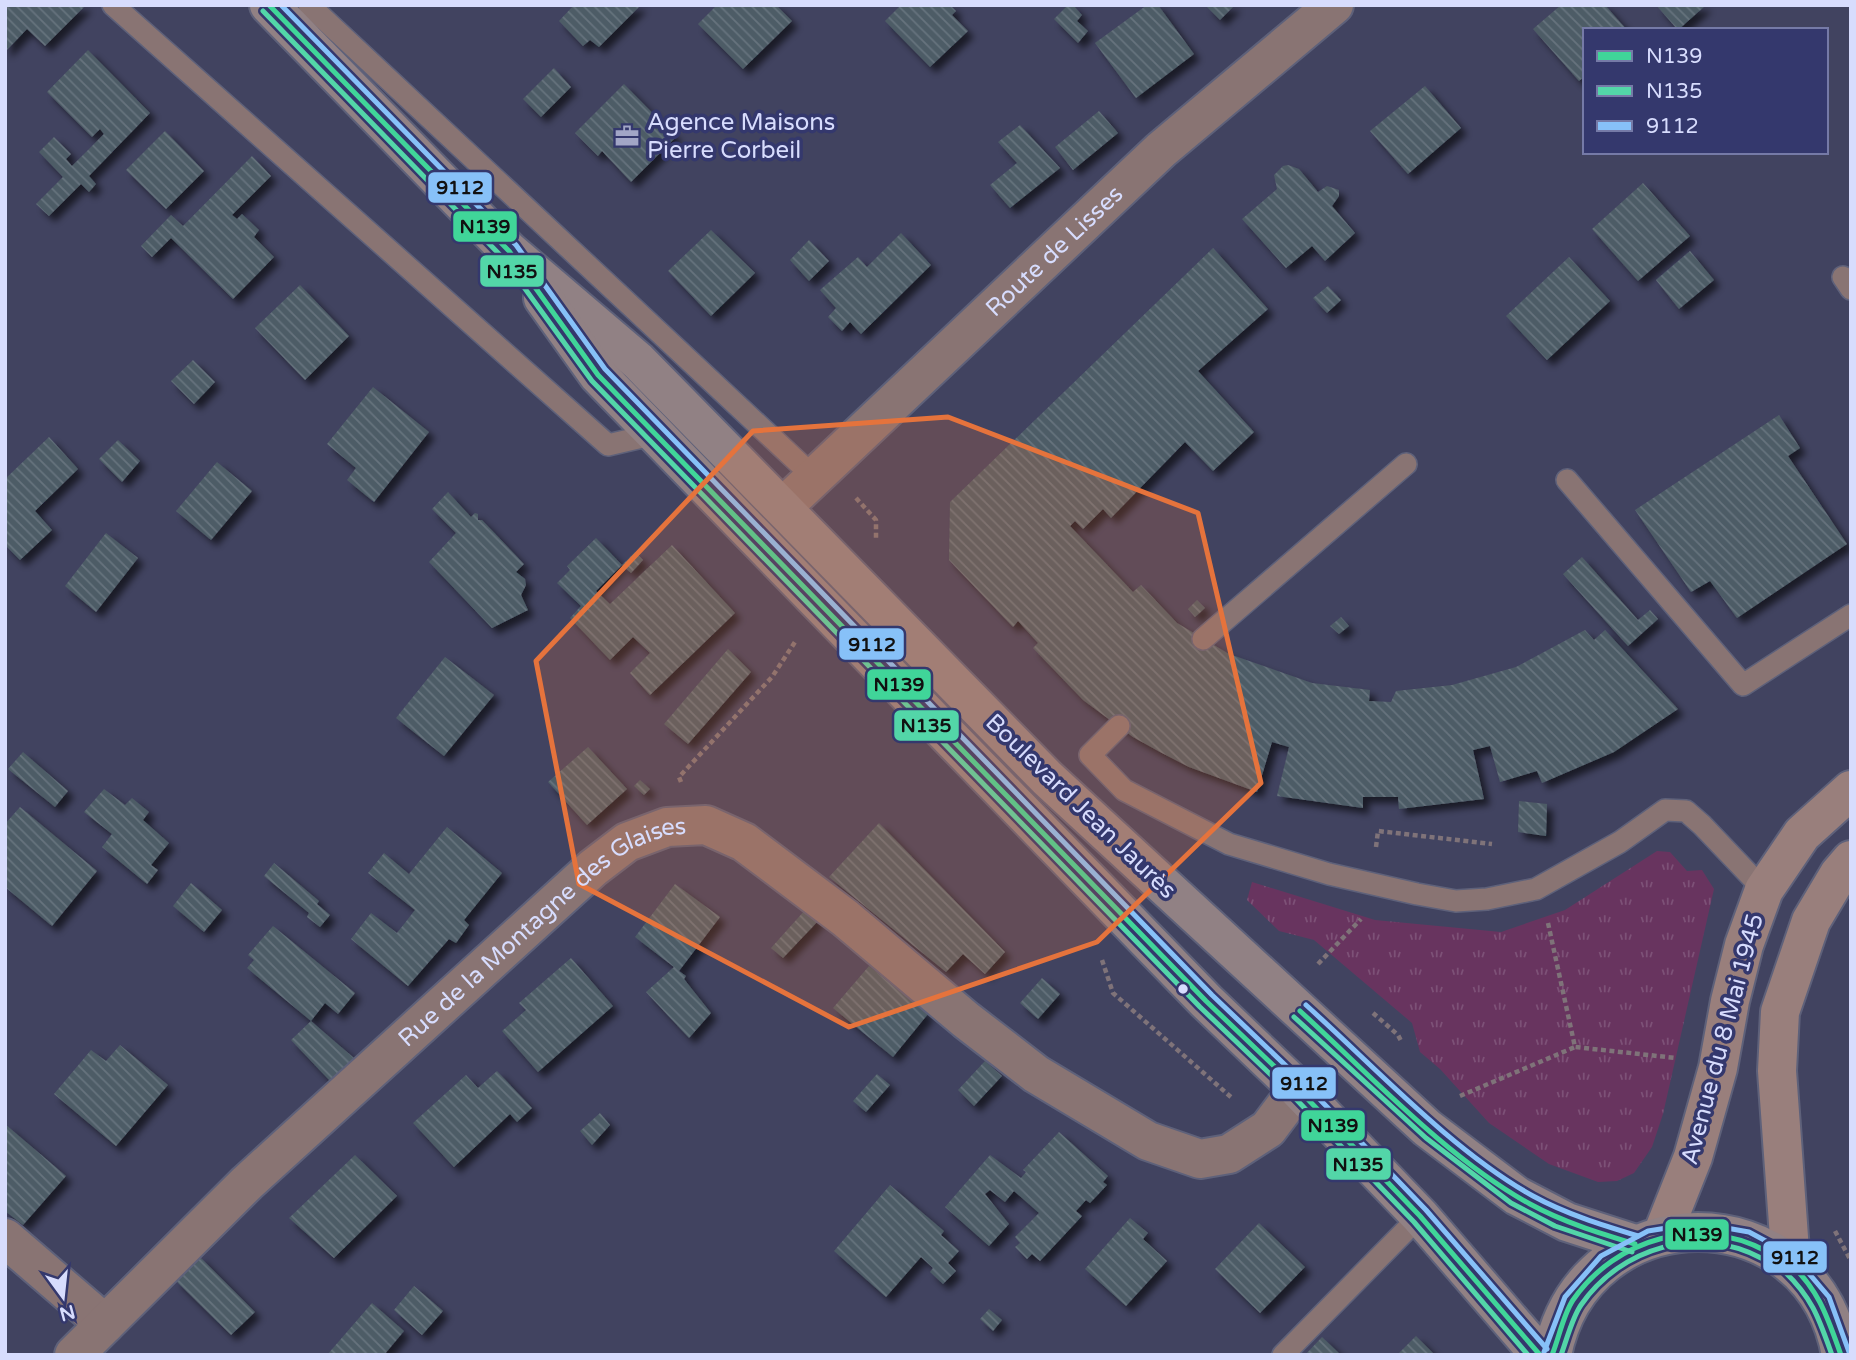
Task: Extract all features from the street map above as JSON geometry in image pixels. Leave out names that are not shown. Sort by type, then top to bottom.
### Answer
[{"type":"main road","name":"Boulevard Jean Jaurès","points":[[269,5],[509,251],[638,361],[1047,778],[1427,1128],[1517,1196],[1567,1222],[1648,1240]]},
{"type":"main road","name":"Boulevard Jean Jaurès","points":[[509,251],[598,375],[1206,1001],[1298,1088],[1420,1216],[1540,1355]]},
{"type":"main road","name":"Avenue du 8 Mai 1945","points":[[1648,1240],[1693,1157],[1718,1068],[1730,1000],[1744,945],[1764,890],[1802,834],[1851,790]]},
{"type":"main road","name":"Avenue du 8 Mai 1945","points":[[1791,1265],[1777,1071],[1780,1012],[1811,921],[1839,874],[1851,860]]},
{"type":"main road","points":[[1552,1355],[1556,1336],[1568,1307],[1586,1282],[1608,1261],[1648,1240],[1695,1231],[1730,1235],[1762,1246],[1791,1265],[1811,1286],[1827,1311],[1838,1338],[1841,1355]]},
{"type":"street","name":"Route de Lisses","points":[[783,507],[1161,150],[1334,5]]},
{"type":"street","name":"Rue de la Montagne des Glaises","points":[[74,1355],[247,1183],[593,868],[627,842],[667,827],[706,825],[744,842],[845,918],[966,1020],[1036,1074],[1148,1142],[1200,1159],[1229,1154],[1268,1129],[1298,1088]]},
{"type":"street","points":[[5,1238],[106,1324]]},
{"type":"lane","points":[[113,5],[608,445],[655,434]]},
{"type":"lane","points":[[309,5],[815,478]]},
{"type":"lane","points":[[1203,639],[1406,464]]},
{"type":"lane","points":[[1567,480],[1743,685],[1851,615]]},
{"type":"lane","points":[[1119,726],[1090,755],[1124,790],[1229,844],[1362,883],[1456,901],[1487,899],[1536,889],[1620,842],[1665,810],[1686,811],[1764,890]]},
{"type":"lane","points":[[1283,1355],[1420,1216]]},
{"type":"path","points":[[679,777],[772,677],[799,637]]},
{"type":"path","points":[[1536,889],[1548,923],[1575,1047]]},
{"type":"path","points":[[1450,1101],[1575,1047],[1684,1059]]},
{"type":"highlighted area","points":[[948,417],[1198,513],[1261,783],[1097,942],[849,1027],[579,884],[536,661],[753,431]]},
{"type":"green space","points":[[1657,851],[1670,852],[1687,871],[1702,870],[1714,889],[1663,1114],[1652,1147],[1634,1173],[1617,1181],[1598,1182],[1549,1164],[1489,1123],[1440,1069],[1420,1052],[1412,1023],[1314,940],[1279,931],[1247,900],[1252,882],[1375,920],[1501,932],[1565,910]]},
{"type":"building","points":[[5,5],[86,5],[45,46],[27,29],[5,52]]},
{"type":"building","points":[[574,5],[641,5],[599,47],[590,40],[583,46],[559,21]]},
{"type":"building","points":[[717,5],[776,5],[792,21],[743,69],[698,24]]},
{"type":"building","points":[[901,5],[950,5],[956,11],[952,15],[968,31],[930,67],[885,21]]},
{"type":"building","points":[[1068,5],[1073,5],[1082,15],[1077,21],[1088,31],[1078,43],[1054,19]]},
{"type":"building","points":[[1147,5],[1158,5],[1194,54],[1136,98],[1095,43]]},
{"type":"building","points":[[1205,5],[1235,5],[1220,20]]},
{"type":"building","points":[[1561,5],[1605,5],[1625,28],[1583,28],[1583,78],[1579,81],[1533,29]]},
{"type":"building","points":[[1656,5],[1706,5],[1680,28],[1676,28]]},
{"type":"building","points":[[88,50],[150,113],[89,176],[96,184],[89,192],[81,184],[49,216],[36,204],[63,177],[39,152],[54,137],[71,154],[66,159],[72,166],[104,134],[100,129],[92,137],[47,92]]},
{"type":"building","points":[[554,68],[571,87],[541,117],[523,99]]},
{"type":"building","points":[[624,84],[676,137],[631,182],[602,151],[598,156],[575,133]]},
{"type":"building","points":[[1425,86],[1461,128],[1408,174],[1370,131]]},
{"type":"building","points":[[1099,111],[1118,133],[1073,170],[1055,147]]},
{"type":"building","points":[[1020,125],[1060,168],[1010,208],[990,185],[1017,163],[998,142]]},
{"type":"building","points":[[165,131],[204,171],[166,209],[126,170]]},
{"type":"building","points":[[252,156],[271,176],[232,215],[237,219],[242,214],[259,230],[254,237],[274,257],[233,299],[171,238],[152,257],[141,246],[171,215],[183,226]]},
{"type":"building","points":[[1288,165],[1299,169],[1318,192],[1327,186],[1339,190],[1339,196],[1332,206],[1355,233],[1325,261],[1312,246],[1286,268],[1242,219],[1277,189],[1274,175]]},
{"type":"building","points":[[1643,183],[1690,236],[1638,281],[1592,229]]},
{"type":"building","points":[[711,230],[755,273],[711,316],[668,271]]},
{"type":"building","points":[[901,233],[931,265],[861,334],[850,322],[842,331],[828,317],[836,308],[820,290],[858,257],[867,267]]},
{"type":"building","points":[[809,240],[829,261],[809,281],[790,260]]},
{"type":"building","points":[[1213,248],[1268,309],[1198,371],[1254,432],[1213,471],[1185,442],[1111,518],[1103,509],[1083,529],[1075,521],[1070,526],[1133,592],[1141,585],[1177,623],[1229,654],[1312,683],[1370,690],[1369,701],[1391,702],[1396,691],[1452,685],[1516,667],[1585,630],[1594,640],[1605,630],[1678,709],[1614,752],[1542,783],[1537,771],[1500,782],[1490,746],[1473,750],[1484,799],[1399,809],[1398,797],[1363,797],[1363,808],[1277,796],[1289,747],[1272,742],[1257,792],[1189,767],[1160,752],[1133,737],[1083,700],[1033,648],[1038,643],[1018,621],[1013,627],[949,560],[950,502]]},
{"type":"building","points":[[1690,251],[1714,280],[1679,309],[1656,280]]},
{"type":"building","points":[[1569,257],[1610,301],[1547,360],[1506,316]]},
{"type":"building","points":[[300,285],[349,336],[305,380],[255,328]]},
{"type":"building","points":[[1328,286],[1341,300],[1327,313],[1313,298]]},
{"type":"building","points":[[193,360],[215,382],[194,404],[171,381]]},
{"type":"building","points":[[373,387],[429,432],[374,502],[347,480],[356,468],[327,444]]},
{"type":"building","points":[[1779,415],[1800,448],[1788,456],[1847,544],[1737,618],[1710,581],[1691,592],[1635,510]]},
{"type":"building","points":[[49,437],[78,469],[35,511],[52,530],[20,560],[5,545],[5,479]]},
{"type":"building","points":[[118,440],[140,461],[122,482],[99,459]]},
{"type":"building","points":[[217,462],[252,491],[211,540],[176,511]]},
{"type":"building","points":[[448,492],[471,517],[475,513],[478,514],[478,520],[482,520],[524,564],[516,572],[525,579],[526,585],[521,595],[528,610],[492,628],[429,562],[456,533],[432,509]]},
{"type":"building","points":[[106,533],[138,558],[96,612],[65,586]]},
{"type":"building","points":[[596,538],[622,565],[596,591],[610,604],[672,545],[735,613],[650,695],[630,673],[650,653],[633,637],[610,660],[570,618],[581,606],[557,583],[570,570],[567,566]]},
{"type":"building","points":[[635,552],[643,560],[631,573],[622,565]]},
{"type":"building","points":[[1582,557],[1638,620],[1650,610],[1658,619],[1628,646],[1563,574]]},
{"type":"building","points":[[1197,600],[1205,608],[1195,617],[1188,609]]},
{"type":"building","points":[[1341,617],[1349,626],[1339,634],[1330,626]]},
{"type":"building","points":[[728,649],[751,672],[688,744],[664,724]]},
{"type":"building","points":[[445,657],[494,695],[444,756],[396,718]]},
{"type":"building","points":[[588,747],[627,789],[587,825],[548,782]]},
{"type":"building","points":[[23,752],[68,791],[55,807],[8,769]]},
{"type":"building","points":[[640,780],[650,789],[644,795],[634,786]]},
{"type":"building","points":[[104,789],[125,805],[132,798],[149,812],[143,820],[169,843],[151,865],[158,870],[147,884],[102,847],[112,834],[84,812]]},
{"type":"building","points":[[1519,801],[1547,804],[1546,836],[1518,832]]},
{"type":"building","points":[[20,807],[97,871],[52,926],[5,887],[5,824]]},
{"type":"building","points":[[879,823],[1005,952],[985,974],[963,954],[946,972],[829,877]]},
{"type":"building","points":[[447,827],[502,873],[464,920],[469,925],[456,943],[449,939],[408,986],[351,939],[371,913],[397,933],[415,910],[368,873],[384,853],[409,874]]},
{"type":"building","points":[[274,863],[319,901],[317,904],[330,915],[320,927],[307,917],[309,913],[264,876]]},
{"type":"building","points":[[191,883],[222,910],[204,932],[173,906]]},
{"type":"building","points":[[675,884],[720,917],[679,971],[686,976],[684,979],[711,1013],[689,1038],[646,992],[674,967],[635,937]]},
{"type":"building","points":[[806,909],[819,920],[783,958],[771,948]]},
{"type":"building","points":[[273,926],[355,993],[338,1014],[325,1003],[311,1021],[247,968],[254,960],[248,955]]},
{"type":"building","points":[[571,958],[613,1006],[538,1072],[502,1031],[526,1010],[519,1003]]},
{"type":"building","points":[[869,966],[928,1014],[893,1057],[833,1008]]},
{"type":"building","points":[[1042,978],[1060,994],[1038,1019],[1020,1003]]},
{"type":"building","points":[[311,1021],[354,1058],[330,1081],[291,1040]]},
{"type":"building","points":[[120,1045],[168,1085],[116,1146],[54,1094],[91,1050],[106,1061]]},
{"type":"building","points":[[985,1061],[1002,1076],[974,1106],[958,1090]]},
{"type":"building","points":[[497,1071],[532,1108],[517,1122],[510,1114],[454,1167],[413,1123],[466,1075],[478,1088]]},
{"type":"building","points":[[877,1074],[890,1085],[866,1112],[853,1101]]},
{"type":"building","points":[[600,1113],[610,1125],[592,1145],[580,1131]]},
{"type":"building","points":[[5,1124],[66,1176],[23,1225],[5,1211]]},
{"type":"building","points":[[1059,1132],[1108,1176],[1103,1182],[1107,1185],[1090,1203],[1086,1200],[1076,1211],[1082,1216],[1040,1261],[1032,1254],[1027,1259],[1015,1247],[1020,1243],[1015,1237],[1039,1213],[1014,1191],[1005,1202],[990,1190],[985,1194],[1009,1224],[989,1246],[945,1207],[990,1155],[1021,1178],[1026,1172],[1023,1170]]},
{"type":"building","points":[[355,1155],[397,1196],[334,1258],[289,1218]]},
{"type":"building","points":[[890,1185],[944,1231],[941,1235],[959,1251],[948,1263],[956,1271],[943,1284],[930,1272],[933,1268],[921,1257],[886,1297],[834,1251]]},
{"type":"building","points":[[1130,1218],[1148,1233],[1143,1239],[1167,1261],[1126,1306],[1085,1269]]},
{"type":"building","points":[[1259,1223],[1305,1267],[1260,1313],[1215,1269]]},
{"type":"building","points":[[199,1256],[255,1312],[231,1335],[175,1280]]},
{"type":"building","points":[[414,1286],[443,1311],[422,1335],[394,1310]]},
{"type":"building","points":[[372,1303],[404,1331],[384,1355],[327,1355]]},
{"type":"building","points":[[989,1309],[1002,1320],[993,1331],[980,1319]]},
{"type":"building","points":[[1416,1336],[1435,1355],[1397,1355]]},
{"type":"building","points":[[1322,1337],[1341,1355],[1305,1355]]},
{"type":"transit line","name":"N139","points":[[269,5],[509,251],[598,375],[1206,1001],[1298,1089],[1420,1216],[1540,1355]]},
{"type":"transit line","name":"9112","points":[[281,5],[516,245],[605,369],[1212,995],[1304,1083],[1426,1210],[1547,1349]]},
{"type":"transit line","name":"N135","points":[[263,11],[502,257],[592,381],[1200,1007],[1292,1095],[1414,1222],[1528,1355]]},
{"type":"transit line","name":"9112","points":[[1306,1005],[1415,1107],[1473,1156],[1503,1177],[1558,1208],[1638,1236]]},
{"type":"transit line","name":"N139","points":[[1300,1011],[1439,1140],[1499,1185],[1555,1216],[1635,1244]]},
{"type":"transit line","name":"N135","points":[[1294,1017],[1426,1138],[1511,1203],[1555,1226],[1632,1252]]},
{"type":"transit line","name":"9112","points":[[1544,1352],[1565,1297],[1601,1256],[1648,1231],[1698,1223],[1749,1232],[1794,1256],[1829,1297],[1849,1352]]},
{"type":"transit line","name":"N139","points":[[1552,1355],[1573,1300],[1591,1279],[1612,1261],[1635,1248],[1660,1239],[1687,1234],[1740,1240],[1789,1263],[1815,1294],[1841,1355]]},
{"type":"transit line","name":"N135","points":[[1561,1355],[1578,1310],[1598,1285],[1639,1256],[1663,1247],[1687,1243],[1712,1243],[1737,1248],[1783,1270],[1809,1301],[1832,1355]]},
{"type":"place","name":"Agence Maisons Pierre Corbeil","points":[[627,136]]}]
